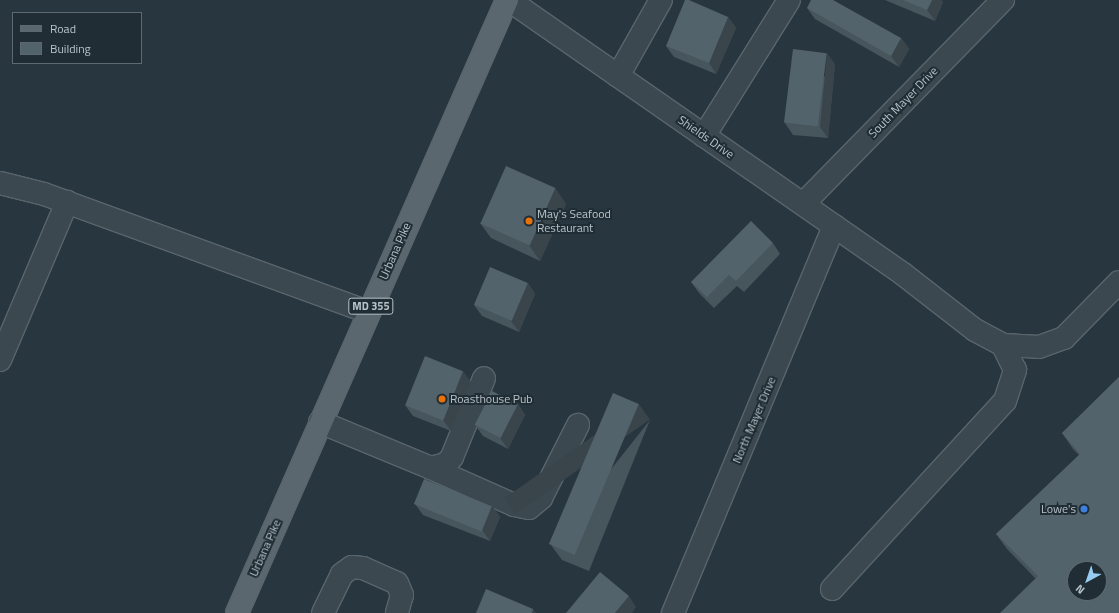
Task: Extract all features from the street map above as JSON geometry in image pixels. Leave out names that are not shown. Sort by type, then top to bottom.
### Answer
[{"type":"main road","name":"Urbana Pike","points":[[237,613],[368,312],[508,0]]},
{"type":"street","name":"Shields Drive","points":[[508,0],[903,274],[975,330],[1002,344]]},
{"type":"street","points":[[618,76],[661,0]]},
{"type":"street","points":[[704,136],[789,0]]},
{"type":"street","name":"South Mayer Drive","points":[[803,204],[1003,0]]},
{"type":"street","points":[[0,183],[67,202],[368,312]]},
{"type":"street","points":[[0,360],[67,202]]},
{"type":"street","name":"North Mayer Drive","points":[[673,613],[834,226]]},
{"type":"street","points":[[832,589],[1005,400],[1014,370],[1002,344],[1039,347],[1064,338],[1119,282]]},
{"type":"street","points":[[431,468],[446,464],[452,457],[484,378]]},
{"type":"street","points":[[320,422],[431,468],[514,505],[529,508],[541,498],[578,425]]},
{"type":"street","points":[[323,613],[342,574],[352,567],[363,568],[397,583],[402,595],[397,613]]},
{"type":"building","points":[[685,0],[689,0],[728,17],[709,63],[666,46]]},
{"type":"building","points":[[811,0],[833,0],[901,38],[891,56],[807,8]]},
{"type":"building","points":[[903,0],[932,0],[927,10]]},
{"type":"building","points":[[793,49],[827,53],[818,127],[784,122]]},
{"type":"building","points":[[506,166],[555,188],[530,246],[480,224]]},
{"type":"building","points":[[751,221],[773,243],[736,281],[729,275],[707,297],[691,282]]},
{"type":"building","points":[[490,267],[528,283],[512,321],[474,305]]},
{"type":"building","name":"Roasthouse Pub","points":[[425,356],[463,371],[443,420],[405,405]]},
{"type":"building","name":"Lowe's","points":[[1119,377],[1119,613],[1000,613],[1038,576],[996,534],[1080,454],[1062,433]]},
{"type":"building","points":[[492,391],[518,404],[501,438],[475,425]]},
{"type":"building","points":[[613,393],[639,404],[575,555],[549,544]]},
{"type":"building","points":[[424,479],[492,506],[482,531],[414,504]]},
{"type":"building","points":[[600,572],[629,596],[615,613],[566,613]]},
{"type":"building","points":[[486,589],[533,609],[532,613],[476,613]]},
{"type":"place","name":"May's Seafood Restaurant","points":[[529,221]]},
{"type":"place","name":"Roasthouse Pub","points":[[442,399]]},
{"type":"place","name":"Lowe's","points":[[1084,509]]}]
